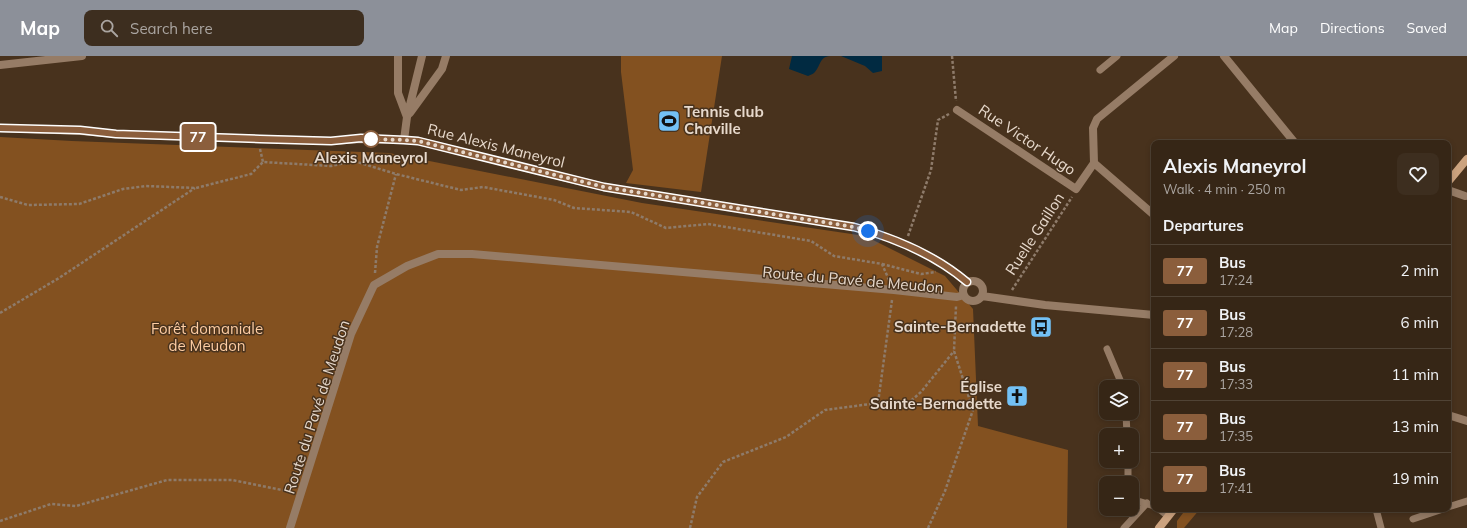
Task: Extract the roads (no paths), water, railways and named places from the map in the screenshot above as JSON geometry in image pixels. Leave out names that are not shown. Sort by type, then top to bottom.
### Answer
[{"type":"main road","points":[[1451,178],[1467,159]]},
{"type":"main road","points":[[1159,528],[1171,512]]},
{"type":"street","points":[[0,65],[82,56]]},
{"type":"street","points":[[398,56],[398,93],[407,117]]},
{"type":"street","points":[[404,140],[407,117],[422,56]]},
{"type":"street","points":[[407,117],[442,69],[446,56]]},
{"type":"street","points":[[1151,213],[1094,163],[1093,128],[1097,119],[1174,56]]},
{"type":"street","points":[[1224,56],[1293,140]]},
{"type":"street","name":"Rue Victor Hugo","points":[[956,110],[1076,189],[1094,163]]},
{"type":"street","name":"Rue Alexis Maneyrol","points":[[0,128],[80,130],[116,134],[260,139],[331,141],[361,138],[418,141],[604,187],[854,227],[882,235],[904,244],[953,270],[967,282]]},
{"type":"street","points":[[1451,191],[1465,196]]},
{"type":"street","name":"Route du Pavé de Meudon","points":[[290,528],[351,334],[374,284],[407,266],[438,254],[472,254],[960,296]]},
{"type":"street","points":[[974,280],[980,283],[984,290],[982,296],[974,301],[960,296],[967,282],[974,280]]},
{"type":"street","points":[[982,296],[1045,306],[1151,315]]},
{"type":"street","points":[[1451,415],[1467,421]]},
{"type":"lane","points":[[1100,70],[1117,56]]},
{"type":"lane","points":[[1107,349],[1120,380]]},
{"type":"lane","points":[[1139,501],[1150,504]]},
{"type":"lane","points":[[1451,506],[1467,501]]},
{"type":"lane","points":[[1124,528],[1150,504]]},
{"type":"lane","points":[[1163,512],[1168,516]]},
{"type":"lane","points":[[1377,512],[1381,528]]},
{"type":"lane","points":[[1413,519],[1434,512]]},
{"type":"water","points":[[792,56],[830,56],[824,58],[814,73],[808,76],[789,69]]},
{"type":"water","points":[[841,56],[882,56],[882,71],[873,73],[865,66]]},
{"type":"place","name":"Tennis club Chaville","points":[[669,121]]},
{"type":"place","name":"Alexis Maneyrol","points":[[371,139]]},
{"type":"place","name":"Sainte-Bernadette","points":[[1041,327]]},
{"type":"place","name":"Église Sainte-Bernadette","points":[[1017,396]]},
{"type":"park label","name":"Forêt domaniale de Meudon","points":[[207,338]]}]
